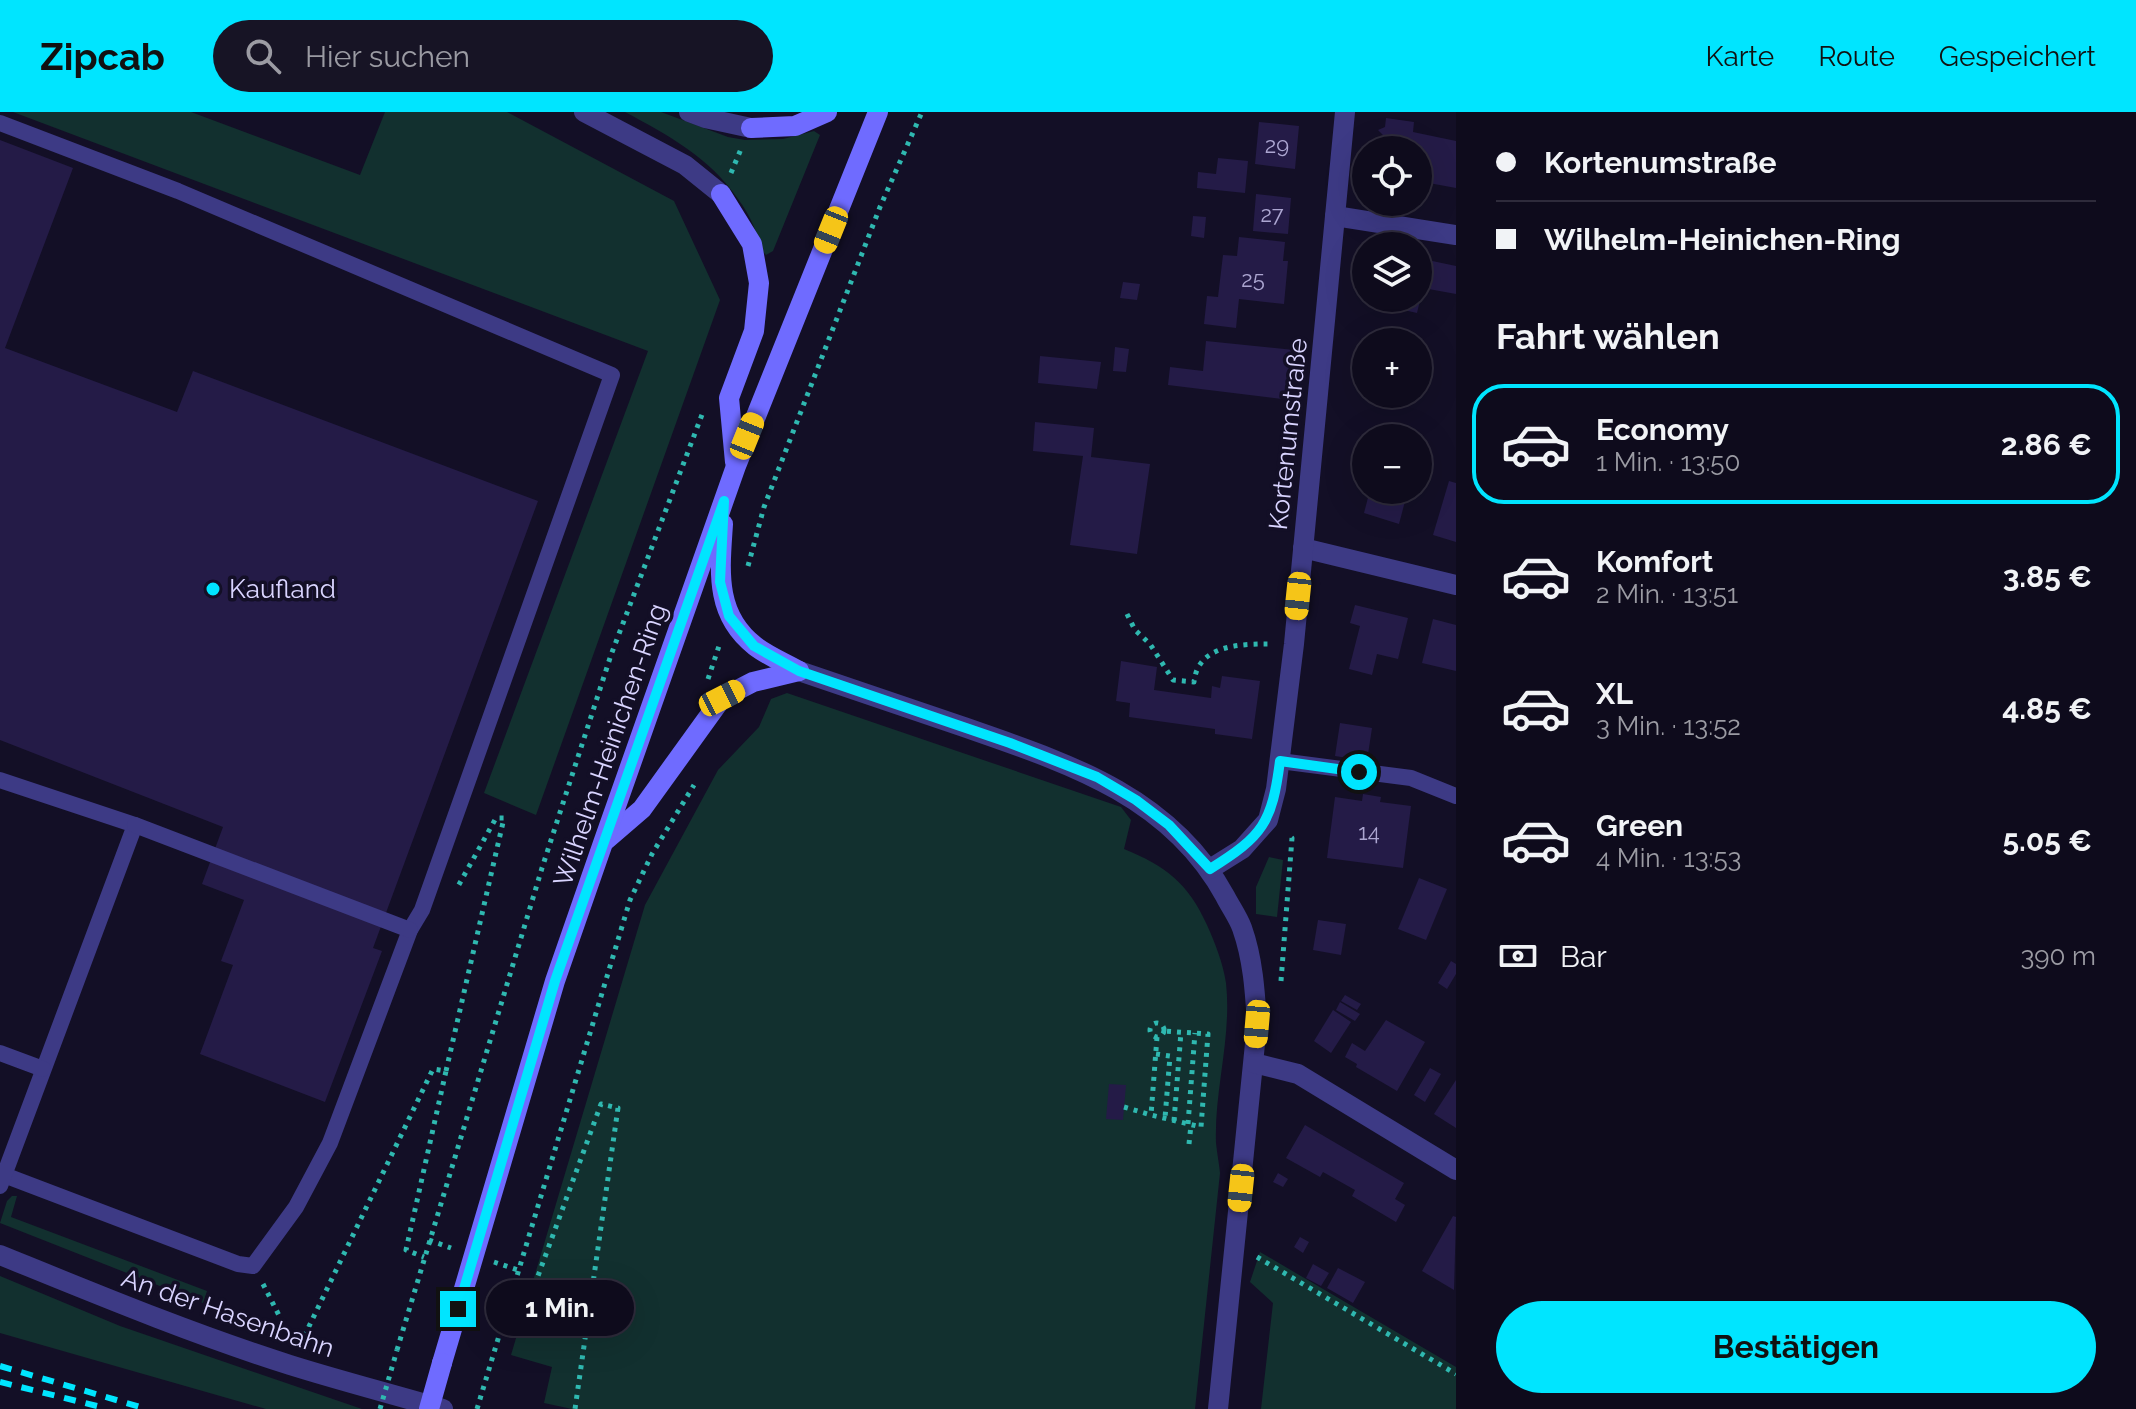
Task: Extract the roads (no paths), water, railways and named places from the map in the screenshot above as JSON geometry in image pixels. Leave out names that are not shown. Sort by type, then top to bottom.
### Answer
[{"type":"main road","points":[[751,128],[795,126],[827,112]]},
{"type":"main road","name":"Wilhelm-Heinichen-Ring","points":[[429,1409],[555,981],[736,466],[878,112]]},
{"type":"main road","points":[[721,194],[752,244],[759,283],[754,331],[729,398],[736,466]]},
{"type":"main road","points":[[724,501],[720,582],[729,616],[754,646],[799,671]]},
{"type":"main road","points":[[603,843],[642,809],[722,698],[753,682],[799,671]]},
{"type":"street","points":[[584,112],[685,165],[721,194]]},
{"type":"street","points":[[689,112],[751,128]]},
{"type":"street","name":"Kortenumstraße","points":[[1210,869],[1242,849],[1268,820],[1276,789],[1294,644],[1345,112]]},
{"type":"street","points":[[1335,216],[1456,235]]},
{"type":"street","points":[[1303,548],[1456,585]]},
{"type":"street","points":[[799,671],[1010,743],[1097,777],[1136,800],[1169,825],[1210,869],[1241,925],[1253,964],[1257,1024],[1218,1409]]},
{"type":"street","points":[[1254,1063],[1298,1074],[1456,1170]]},
{"type":"street","name":"An der Hasenbahn","points":[[0,1255],[126,1307],[290,1365],[443,1409]]},
{"type":"lane","points":[[0,123],[178,191],[612,375],[422,910],[410,930],[330,1143],[296,1207],[253,1266],[238,1264],[2,1180],[135,825]]},
{"type":"lane","points":[[1280,761],[1411,778],[1456,796]]},
{"type":"lane","points":[[0,780],[135,825],[410,930]]},
{"type":"lane","points":[[0,1053],[43,1069]]},
{"type":"railway","points":[[0,1366],[147,1409]]},
{"type":"railway","points":[[0,1382],[97,1406]]},
{"type":"place","name":"Kaufland","points":[[213,589]]}]
